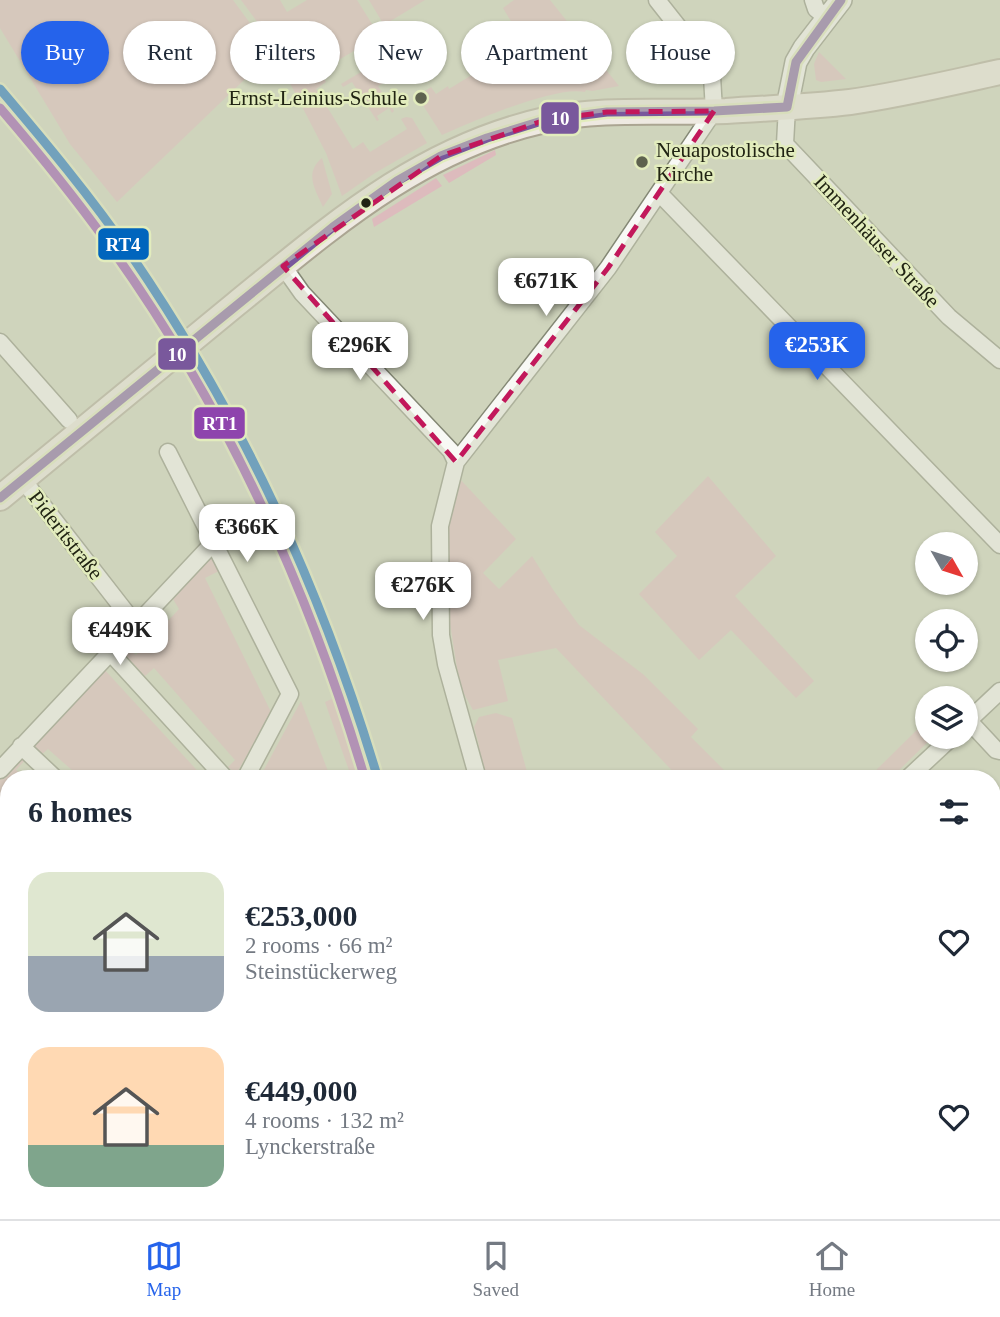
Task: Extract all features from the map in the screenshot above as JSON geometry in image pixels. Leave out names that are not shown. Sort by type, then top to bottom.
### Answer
[{"type":"main road","points":[[0,498],[283,266],[397,181],[441,156],[545,120],[607,112],[714,111],[847,102],[894,95],[1000,72]]},
{"type":"street","points":[[475,770],[446,664],[442,635],[440,526],[456,462],[608,268],[714,111],[712,76],[688,38],[657,0]]},
{"type":"street","points":[[813,0],[816,9],[827,18]]},
{"type":"street","points":[[787,107],[796,62],[841,0]]},
{"type":"street","name":"Immenhäuser Straße","points":[[787,107],[785,144],[949,317],[1000,359]]},
{"type":"street","points":[[660,194],[1000,545]]},
{"type":"street","points":[[283,266],[302,293],[452,451],[456,462]]},
{"type":"street","points":[[0,342],[69,421]]},
{"type":"street","points":[[168,452],[290,694],[250,770]]},
{"type":"street","name":"Pideritstraße","points":[[23,480],[135,624]]},
{"type":"street","points":[[0,770],[215,541]]},
{"type":"street","points":[[109,651],[218,770]]},
{"type":"street","points":[[978,712],[1000,691]]},
{"type":"street","points":[[978,733],[1000,751]]},
{"type":"street","points":[[21,746],[46,770]]},
{"type":"street","points":[[917,770],[939,749]]},
{"type":"highlighted area","points":[[714,111],[608,268],[456,462],[283,266],[441,156],[545,120],[607,112]]},
{"type":"shaded area","points":[[0,0],[233,0],[248,21],[230,21],[230,84],[240,84],[117,202],[70,144],[34,84],[109,84],[109,21],[21,21],[21,63],[0,28]]},
{"type":"shaded area","points":[[241,0],[280,0],[287,12],[307,0],[357,0],[370,21],[354,21],[354,51],[340,59],[340,21],[257,21]]},
{"type":"shaded area","points":[[369,0],[425,0],[391,21],[382,21]]},
{"type":"shaded area","points":[[514,0],[550,0],[567,21],[511,21],[503,8]]},
{"type":"shaded area","points":[[819,52],[846,79],[821,82],[816,80],[814,64]]},
{"type":"shaded area","points":[[354,76],[354,84],[381,84],[378,86],[394,111],[392,113],[389,108],[377,116],[377,121],[352,82],[343,87],[341,84]]},
{"type":"shaded area","points":[[612,77],[619,86],[585,92],[572,91],[535,99],[442,135],[417,96],[431,87],[436,94],[448,86],[449,89],[461,82],[461,84],[612,84]]},
{"type":"shaded area","points":[[290,84],[323,84],[316,89],[353,149],[363,142],[370,152],[407,129],[401,119],[406,117],[412,118],[427,143],[342,196],[326,153]]},
{"type":"shaded area","points":[[495,150],[496,155],[449,183],[443,175]]},
{"type":"shaded area","points":[[322,158],[332,194],[323,207],[314,188],[312,175],[313,169]]},
{"type":"shaded area","points":[[436,178],[442,186],[374,227],[372,219]]},
{"type":"shaded area","points":[[708,476],[776,556],[735,596],[814,681],[796,698],[731,630],[699,660],[639,594],[677,556],[655,532]]},
{"type":"shaded area","points":[[458,477],[516,539],[483,573],[499,589],[532,556],[579,625],[644,675],[698,729],[691,737],[724,770],[671,770],[556,648],[498,660],[508,701],[473,710],[463,692],[449,617],[447,531]]},
{"type":"shaded area","points":[[211,555],[219,571],[205,578],[271,712],[239,770],[228,767],[235,760],[154,668],[145,676],[120,650],[125,645],[136,655],[179,609],[170,594]]},
{"type":"shaded area","points":[[103,668],[197,770],[72,770],[48,749],[41,755],[32,747]]},
{"type":"shaded area","points":[[348,692],[371,770],[349,770],[325,702]]},
{"type":"shaded area","points":[[301,701],[328,770],[264,770]]},
{"type":"shaded area","points":[[496,713],[512,718],[526,770],[482,770],[474,727],[479,717]]},
{"type":"shaded area","points":[[915,732],[915,749],[921,749],[899,770],[876,770]]},
{"type":"shaded area","points":[[23,755],[27,758],[16,770],[9,770]]},
{"type":"transit line","name":"10","points":[[787,107],[796,62],[841,0]]},
{"type":"transit line","name":"RT4","points":[[0,89],[68,170],[116,233],[209,379],[275,507],[304,573],[356,708],[375,770]]},
{"type":"transit line","name":"10","points":[[0,498],[333,227],[397,181],[441,156],[545,120],[607,112],[787,107]]},
{"type":"transit line","name":"RT1","points":[[0,108],[106,241],[149,303],[225,432],[289,567],[317,636],[362,770]]},
{"type":"place","name":"Ernst-Leinius-Schule","points":[[421,98]]},
{"type":"place","name":"Neuapostolische Kirche","points":[[642,162]]}]
